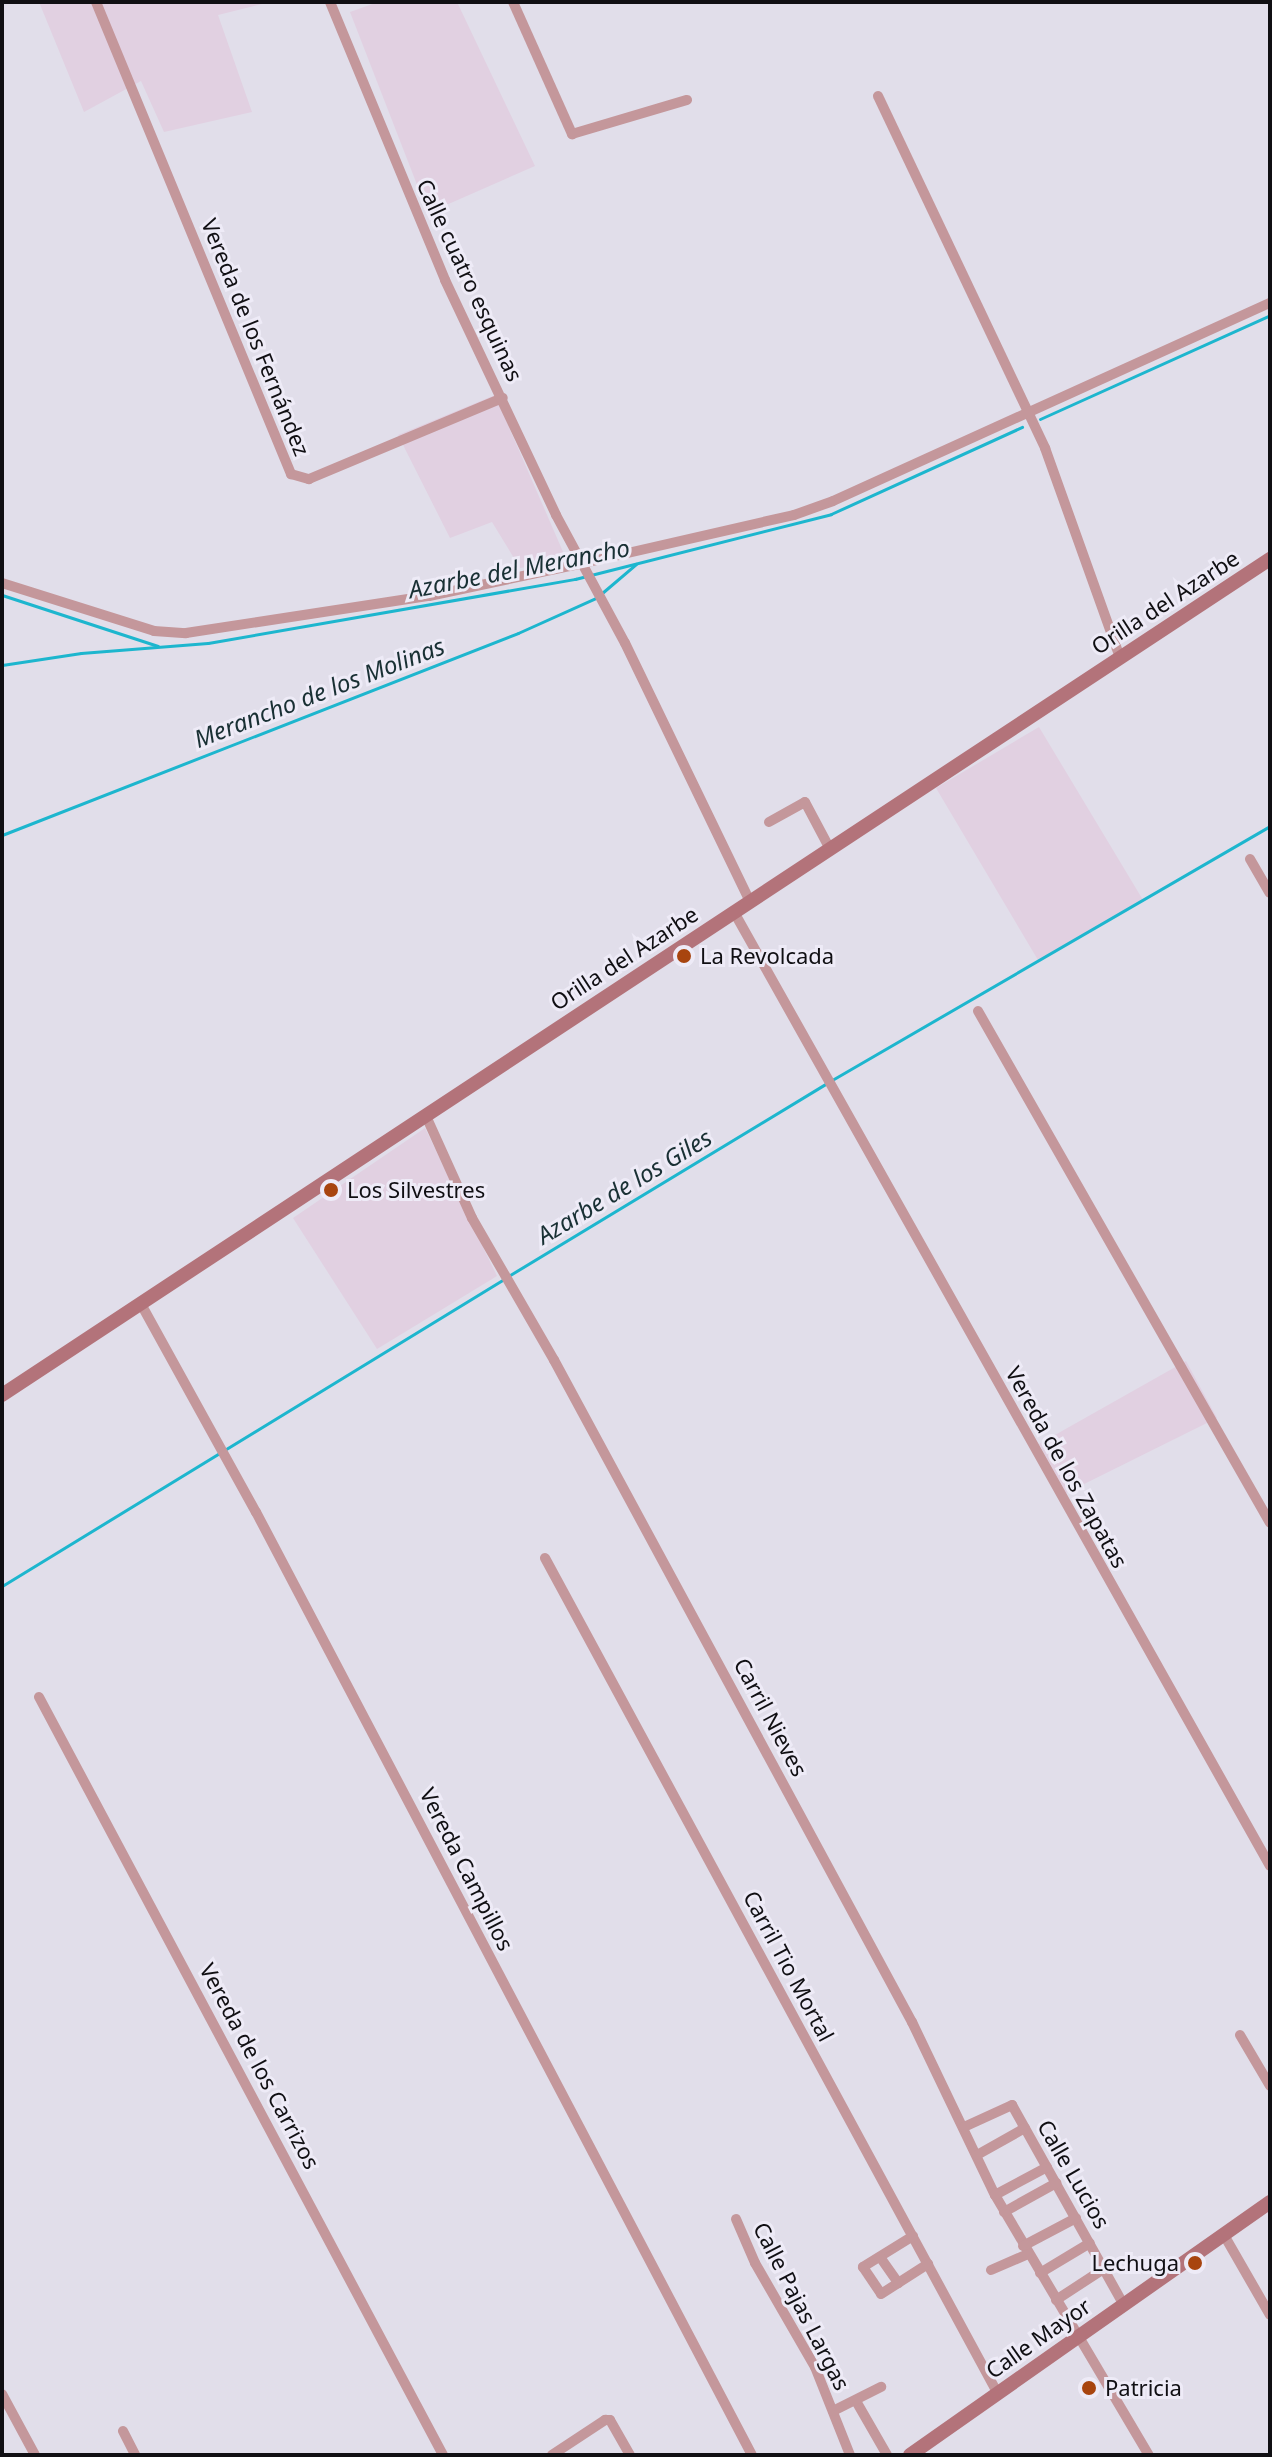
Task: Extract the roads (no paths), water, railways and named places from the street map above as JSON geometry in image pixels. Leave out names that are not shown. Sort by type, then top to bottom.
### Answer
[{"type":"street","name":"Vereda de los Fernández","points":[[96,2],[291,474],[309,479],[503,398]]},
{"type":"street","name":"Calle cuatro esquinas","points":[[330,2],[421,228],[556,515],[587,569],[750,902]]},
{"type":"street","points":[[513,2],[572,134],[687,100]]},
{"type":"street","points":[[878,96],[1045,448],[1120,658]]},
{"type":"street","points":[[2,583],[154,631],[186,633],[587,569],[794,515],[833,501],[1270,303]]},
{"type":"street","name":"Orilla del Azarbe","points":[[2,1395],[1270,559]]},
{"type":"street","points":[[769,822],[805,802],[830,849]]},
{"type":"street","points":[[1250,859],[1270,893]]},
{"type":"street","name":"Vereda de los Zapatas","points":[[734,912],[1270,1866]]},
{"type":"street","points":[[978,1011],[1270,1523]]},
{"type":"street","name":"Carril Nieves","points":[[426,1116],[472,1218],[718,1660],[964,2127],[1004,2212],[1149,2455]]},
{"type":"street","name":"Vereda Campillos","points":[[141,1304],[256,1512],[752,2455]]},
{"type":"street","name":"Carril Tio Mortal","points":[[545,1558],[998,2394]]},
{"type":"street","name":"Vereda de los Carrizos","points":[[39,1697],[443,2455]]},
{"type":"street","points":[[1240,2035],[1270,2086]]},
{"type":"street","name":"Calle Lucios","points":[[964,2127],[1012,2105],[1124,2305]]},
{"type":"street","points":[[977,2155],[1025,2128]]},
{"type":"street","points":[[995,2195],[1047,2167]]},
{"type":"street","points":[[1004,2212],[1056,2183]]},
{"type":"street","name":"Calle Mayor","points":[[910,2455],[1270,2202]]},
{"type":"street","points":[[991,2270],[1076,2218]]},
{"type":"street","name":"Calle Pajas Largas","points":[[736,2219],[755,2263],[815,2367],[850,2455]]},
{"type":"street","points":[[1224,2235],[1270,2315]]},
{"type":"street","points":[[913,2236],[863,2267],[881,2294],[928,2264]]},
{"type":"street","points":[[1040,2273],[1090,2243]]},
{"type":"street","points":[[880,2257],[898,2283]]},
{"type":"street","points":[[1056,2300],[1105,2268]]},
{"type":"street","points":[[833,2411],[881,2387]]},
{"type":"street","points":[[2,2394],[35,2455]]},
{"type":"street","points":[[856,2401],[887,2455]]},
{"type":"street","points":[[552,2455],[605,2420],[610,2420],[630,2455]]},
{"type":"street","points":[[123,2431],[135,2455]]},
{"type":"waterway","name":"Azarbe del Merancho","points":[[1040,419],[1270,315]]},
{"type":"waterway","name":"Azarbe del Merancho","points":[[2,665],[81,653],[208,643],[575,579],[831,514],[1022,427]]},
{"type":"waterway","name":"Merancho de los Molinas","points":[[602,593],[636,564]]},
{"type":"waterway","points":[[2,595],[158,646]]},
{"type":"waterway","name":"Merancho de los Molinas","points":[[2,835],[518,633],[596,598]]},
{"type":"waterway","name":"Azarbe de los Giles","points":[[832,1080],[1270,826]]},
{"type":"waterway","name":"Azarbe de los Giles","points":[[510,1275],[825,1084]]},
{"type":"waterway","name":"Azarbe de los Giles","points":[[2,1586],[504,1279]]},
{"type":"place","name":"La Revolcada","points":[[684,956]]},
{"type":"place","name":"Los Silvestres","points":[[331,1190]]},
{"type":"place","name":"Lechuga","points":[[1195,2263]]},
{"type":"place","name":"Patricia","points":[[1089,2388]]}]
